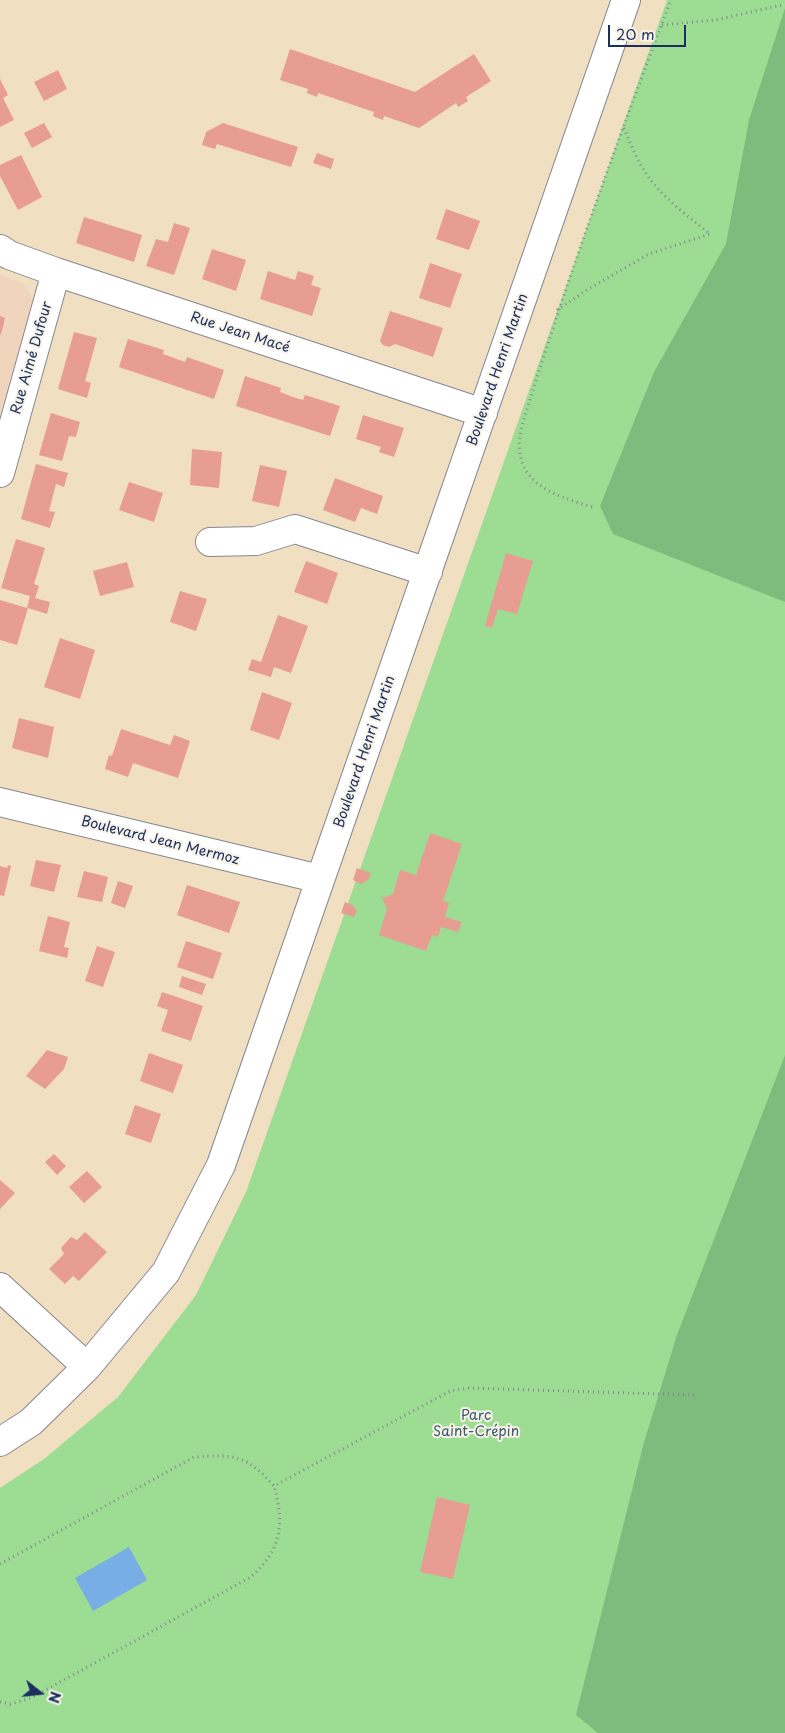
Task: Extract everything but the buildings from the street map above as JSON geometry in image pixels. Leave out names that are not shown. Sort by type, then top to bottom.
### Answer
[{"type":"street","name":"Boulevard Henri Martin","points":[[0,1442],[31,1422],[87,1367],[166,1272],[221,1166],[626,0]]},
{"type":"street","name":"Rue Jean Macé","points":[[0,249],[9,255],[56,272],[483,413]]},
{"type":"street","name":"Rue Aimé Dufour","points":[[0,473],[56,272]]},
{"type":"street","points":[[210,542],[256,541],[295,529],[428,572]]},
{"type":"street","name":"Boulevard Jean Mermoz","points":[[0,802],[320,879]]},
{"type":"street","points":[[0,1287],[87,1367]]},
{"type":"path","points":[[592,507],[556,496],[546,490],[522,465],[517,447],[520,429],[557,310],[623,125],[671,0]]},
{"type":"path","points":[[662,24],[715,20],[782,5]]},
{"type":"path","points":[[557,310],[590,288],[649,254],[710,234],[682,211],[648,176],[634,153],[623,125]]},
{"type":"path","points":[[274,1486],[450,1391],[469,1388],[694,1395]]},
{"type":"path","points":[[0,1564],[194,1456],[220,1455],[237,1457],[258,1468],[274,1486],[279,1504],[280,1525],[276,1545],[266,1563],[251,1577],[31,1698],[10,1704],[0,1702]]},
{"type":"shaded area","points":[[0,275],[23,283],[33,299],[0,414]]},
{"type":"green space","name":"Parc Saint-Crépin","points":[[667,0],[785,0],[785,1733],[0,1733],[0,1488],[44,1459],[118,1397],[196,1295],[246,1192]]},
{"type":"green space","points":[[785,8],[785,602],[613,534],[600,506],[654,372],[726,244],[749,120]]},
{"type":"green space","points":[[785,1055],[785,1733],[598,1733],[576,1715],[643,1446],[677,1335]]},
{"type":"water","points":[[129,1547],[147,1580],[93,1611],[75,1578]]}]
